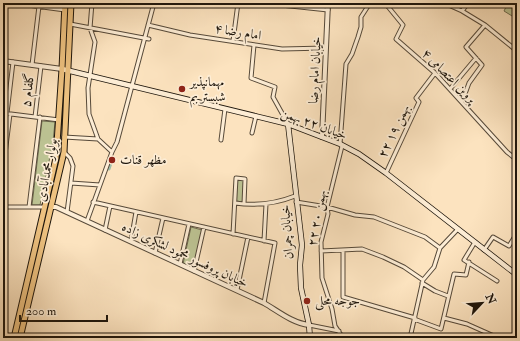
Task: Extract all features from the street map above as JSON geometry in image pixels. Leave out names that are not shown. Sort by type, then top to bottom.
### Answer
[{"type":"main road","name":"بولوار محمدآبادی","points":[[20,338],[64,152],[65,3]]},
{"type":"main road","name":"بولوار محمدآبادی","points":[[14,338],[56,158],[71,3]]},
{"type":"main road","name":"خیابان ۲۲ بهمن","points":[[65,69],[288,124],[341,145],[359,154],[386,172],[517,275]]},
{"type":"main road","name":"خیابان چمران","points":[[288,124],[302,245],[300,265],[301,288],[309,325],[310,338]]},
{"type":"main road","points":[[44,207],[51,207]]},
{"type":"street","points":[[13,3],[65,10]]},
{"type":"street","points":[[92,3],[90,28],[95,42],[88,88],[89,108],[93,127],[98,139],[112,152]]},
{"type":"street","points":[[87,221],[112,152],[118,142],[154,3]]},
{"type":"street","points":[[233,41],[238,3]]},
{"type":"street","points":[[262,3],[328,10]]},
{"type":"street","name":"خیابان امام رضا","points":[[322,137],[328,3]]},
{"type":"street","name":"۲۲ بهمن ۲۰","points":[[343,338],[336,326],[322,278],[321,242],[328,214],[327,207],[341,145],[346,64],[352,54],[358,37],[361,27],[361,17],[370,3]]},
{"type":"street","name":"پروین اعتصامی ۴","points":[[385,3],[403,25],[396,39],[435,73],[507,152],[517,160]]},
{"type":"street","points":[[444,3],[462,11],[485,25],[517,51]]},
{"type":"street","points":[[462,11],[468,3]]},
{"type":"street","points":[[32,65],[39,6]]},
{"type":"street","points":[[70,24],[150,39]]},
{"type":"street","name":"امام رضا ۴","points":[[148,25],[190,35],[282,49],[326,48]]},
{"type":"street","points":[[462,102],[469,83],[482,65],[466,48],[485,25]]},
{"type":"street","points":[[254,45],[252,78],[275,87],[273,97],[288,124]]},
{"type":"street","points":[[450,89],[476,58]]},
{"type":"street","points":[[3,61],[65,69]]},
{"type":"street","points":[[3,170],[6,113],[13,62]]},
{"type":"street","name":"گلفام ۵","points":[[35,117],[41,66]]},
{"type":"street","name":"۲۲ بهمن ۱۹","points":[[386,172],[419,102],[416,98],[435,73]]},
{"type":"street","points":[[222,140],[225,109]]},
{"type":"street","points":[[6,113],[59,120]]},
{"type":"street","points":[[252,133],[256,116]]},
{"type":"street","points":[[29,207],[40,118]]},
{"type":"street","points":[[64,138],[98,139]]},
{"type":"street","points":[[64,152],[68,155],[72,162],[67,212]]},
{"type":"street","points":[[233,234],[236,178],[245,179],[244,204]]},
{"type":"street","points":[[71,183],[100,185]]},
{"type":"street","points":[[235,203],[266,204],[296,199],[355,215],[374,216],[425,237],[440,248]]},
{"type":"street","points":[[93,202],[275,243],[264,303]]},
{"type":"street","points":[[264,241],[266,204]]},
{"type":"street","points":[[105,230],[110,206]]},
{"type":"street","points":[[3,207],[44,207]]},
{"type":"street","name":"خیابان پروفسور محمود لشکری زاده","points":[[51,207],[56,207],[237,290],[264,303],[300,324],[309,325]]},
{"type":"street","points":[[131,242],[136,212]]},
{"type":"street","points":[[156,253],[162,218]]},
{"type":"street","points":[[180,264],[189,224]]},
{"type":"street","points":[[194,271],[204,227]]},
{"type":"street","points":[[410,338],[422,281],[434,267],[440,248],[458,229]]},
{"type":"street","points":[[484,250],[493,237],[509,246],[516,238],[517,233]]},
{"type":"street","points":[[237,290],[248,237]]},
{"type":"street","points":[[475,242],[464,260],[497,280]]},
{"type":"street","points":[[321,251],[362,249],[404,267],[434,291],[448,296]]},
{"type":"street","points":[[343,250],[342,297],[414,319],[441,329],[454,274],[466,275],[469,262]]},
{"type":"street","points":[[444,318],[467,324],[494,336],[494,338]]},
{"type":"street","points":[[309,325],[339,331]]},
{"type":"green space","points":[[508,3],[517,3],[517,19],[504,11]]},
{"type":"green space","points":[[42,121],[55,122],[53,142],[40,205],[32,205]]},
{"type":"green space","points":[[237,179],[244,180],[243,202],[236,201]]},
{"type":"green space","points":[[191,227],[202,230],[193,269],[183,264]]},
{"type":"waterway","points":[[109,169],[112,160]]},
{"type":"place","name":"مهمانپذیر شبستر بم","points":[[182,89]]},
{"type":"place","name":"مظهر قنات","points":[[112,160]]},
{"type":"place","name":"جوجه محلی","points":[[307,301]]}]
